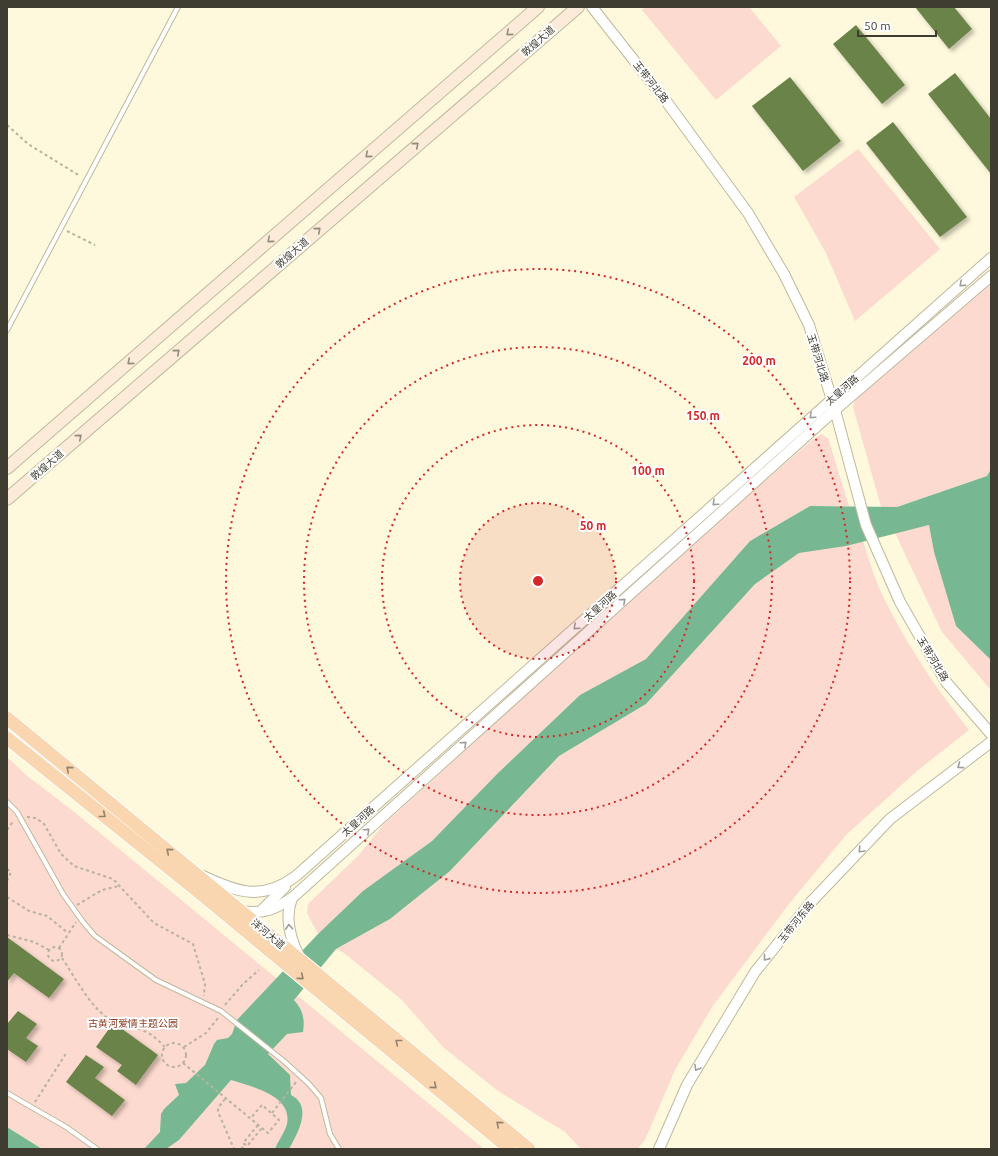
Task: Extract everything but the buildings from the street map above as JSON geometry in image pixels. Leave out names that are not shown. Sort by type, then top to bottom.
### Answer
[{"type":"main road","points":[[7,468],[538,7]]},
{"type":"main road","name":"敦煌大道","points":[[7,499],[578,7]]},
{"type":"main road","name":"洋河大道","points":[[7,718],[241,911],[510,1149]]},
{"type":"main road","name":"洋河大道","points":[[7,738],[216,907],[251,921],[529,1149]]},
{"type":"street","name":"玉带河北路","points":[[592,7],[666,100],[748,214],[784,274],[808,326],[835,410],[866,525],[900,602],[946,682],[991,734]]},
{"type":"street","name":"太皇河路","points":[[189,868],[226,887],[252,892],[266,892],[276,889],[296,876],[991,258]]},
{"type":"street","name":"太皇河路","points":[[251,921],[292,898],[835,410],[991,276]]},
{"type":"street","name":"玉带河东路","points":[[659,1149],[687,1085],[755,972],[811,902],[890,819],[991,742]]},
{"type":"street","points":[[251,921],[296,876]]},
{"type":"street","points":[[292,898],[289,907],[289,935],[303,963]]},
{"type":"street","points":[[216,907],[241,911]]},
{"type":"lane","points":[[7,330],[178,7]]},
{"type":"lane","points":[[522,21],[528,7]]},
{"type":"lane","points":[[7,802],[17,812],[73,908],[96,936],[156,980],[203,1001],[230,1017],[285,1062],[309,1084],[321,1098],[330,1134],[339,1149]]},
{"type":"lane","points":[[7,1093],[32,1106],[97,1149]]},
{"type":"path","points":[[7,125],[28,144],[67,169],[87,179]]},
{"type":"path","points":[[61,228],[95,245]]},
{"type":"path","points":[[7,830],[12,825],[17,812]]},
{"type":"path","points":[[20,818],[36,818],[44,824],[61,854],[74,866],[108,877],[120,886],[154,923],[193,944],[205,984],[203,1001]]},
{"type":"path","points":[[7,869],[11,872],[7,881]]},
{"type":"path","points":[[73,908],[83,900],[102,890],[120,886]]},
{"type":"path","points":[[7,897],[29,911],[47,916],[68,933]]},
{"type":"path","points":[[59,948],[79,917]]},
{"type":"path","points":[[7,935],[34,942],[49,950]]},
{"type":"path","points":[[49,950],[53,947],[59,948]]},
{"type":"path","points":[[59,948],[62,953],[62,958],[96,1007],[104,1015],[120,1024],[144,1031],[153,1036],[165,1048]]},
{"type":"path","points":[[49,950],[48,957],[51,960],[58,961],[62,958]]},
{"type":"path","points":[[176,1043],[184,1048],[186,1054],[183,1063],[175,1067],[168,1065],[162,1055],[165,1048],[176,1043]]},
{"type":"path","points":[[32,1106],[67,1052]]},
{"type":"path","points":[[183,1063],[224,1098],[250,1119],[268,1133],[279,1120],[262,1105],[250,1119]]},
{"type":"path","points":[[272,1114],[292,1088]]},
{"type":"path","points":[[224,1098],[218,1108],[218,1112],[234,1149]]},
{"type":"path","points":[[245,1145],[243,1143],[258,1125]]},
{"type":"path","points":[[241,1149],[245,1145],[247,1146],[262,1128]]},
{"type":"green space","points":[[646,7],[749,7],[781,46],[716,100],[642,10]]},
{"type":"green space","points":[[858,149],[940,249],[855,321],[825,251],[794,197]]},
{"type":"green space","points":[[991,280],[991,469],[987,476],[897,507],[881,507],[853,407],[856,398]]},
{"type":"green space","points":[[821,434],[828,438],[849,506],[810,506],[750,541],[646,660],[580,695],[497,774],[432,841],[368,888],[318,934],[307,913],[308,904],[358,856],[383,825],[665,569],[812,440]]},
{"type":"green space","points":[[929,525],[934,552],[956,626],[991,660],[991,690],[942,632],[895,533]]},
{"type":"green space","points":[[863,541],[879,588],[898,626],[931,679],[969,730],[917,771],[846,835],[788,905],[712,1007],[675,1070],[645,1140],[637,1149],[581,1149],[565,1132],[498,1091],[443,1047],[402,1000],[344,953],[336,949],[390,919],[450,871],[559,756],[646,704],[755,583],[799,553]]},
{"type":"green space","name":"古黄河爱情主题公园","points":[[7,757],[26,775],[73,811],[484,1149],[42,1149],[7,1127]]},
{"type":"shaded area","points":[[991,469],[991,660],[956,626],[934,552],[929,525],[846,546],[799,553],[755,584],[646,704],[559,756],[450,871],[390,919],[336,949],[294,1000],[303,1015],[303,1032],[287,1034],[268,1054],[290,1075],[291,1095],[298,1100],[301,1106],[302,1120],[289,1149],[275,1149],[287,1124],[287,1114],[283,1106],[277,1099],[268,1093],[249,1085],[231,1080],[179,1140],[166,1149],[144,1149],[160,1132],[161,1114],[164,1109],[179,1095],[175,1084],[186,1083],[205,1065],[217,1040],[228,1038],[232,1034],[237,1020],[318,934],[363,891],[432,841],[497,774],[580,695],[646,659],[750,541],[810,506],[897,507],[987,476]]},
{"type":"shaded area","points":[[7,1127],[42,1149],[7,1149]]}]
